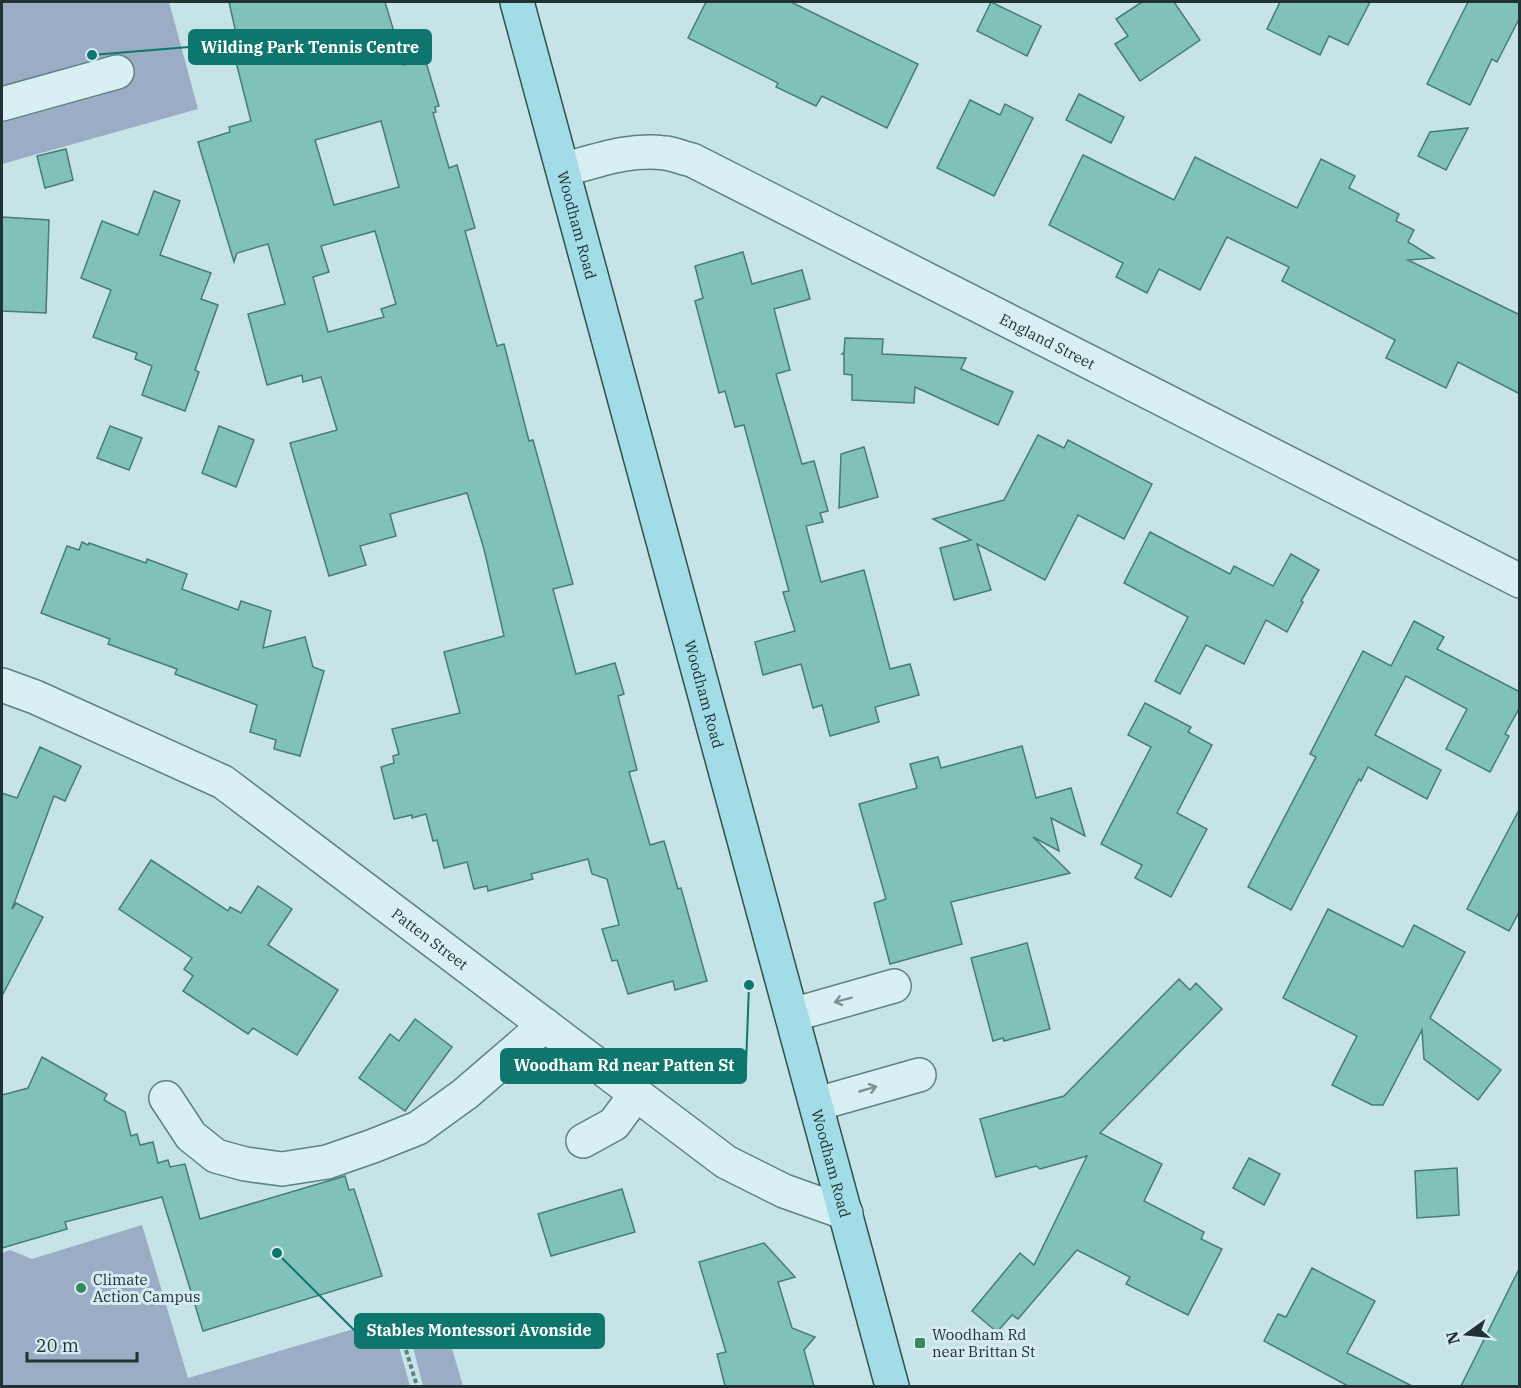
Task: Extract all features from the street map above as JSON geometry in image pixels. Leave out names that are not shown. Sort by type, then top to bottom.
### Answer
[{"type":"main road","name":"Woodham Road","points":[[517,2],[892,1386]]},
{"type":"street","points":[[2,104],[117,72]]},
{"type":"street","name":"England Street","points":[[563,170],[623,154],[643,152],[666,153],[692,160],[1520,581]]},
{"type":"street","name":"Patten Street","points":[[2,685],[35,697],[223,782],[726,1162],[784,1191],[846,1213]]},
{"type":"street","points":[[792,1015],[894,986]]},
{"type":"street","points":[[166,1098],[191,1136],[216,1156],[245,1164],[282,1169],[327,1162],[418,1128],[465,1094],[545,1025]]},
{"type":"street","points":[[817,1104],[919,1075]]},
{"type":"street","points":[[583,1141],[614,1124],[636,1094]]},
{"type":"path","points":[[406,1350],[417,1386]]},
{"type":"shaded area","points":[[2,2],[169,2],[198,109],[2,164]]},
{"type":"shaded area","name":"Climate Action Campus","points":[[142,1225],[188,1378],[391,1318],[410,1386],[2,1386],[2,1253],[10,1250],[32,1259]]},
{"type":"shaded area","points":[[448,1335],[463,1386],[423,1386],[413,1347]]},
{"type":"building","points":[[229,2],[385,2],[404,65],[425,59],[439,106],[435,107],[436,112],[433,113],[449,168],[457,165],[475,228],[465,231],[497,346],[504,344],[529,441],[533,440],[573,584],[553,589],[576,674],[615,663],[624,694],[618,696],[637,770],[629,772],[650,845],[664,841],[678,889],[681,888],[707,981],[675,990],[673,981],[628,994],[617,960],[612,961],[602,929],[619,925],[607,879],[592,874],[588,859],[531,874],[533,879],[488,891],[487,886],[474,889],[467,862],[444,868],[437,840],[433,841],[426,814],[394,819],[381,767],[394,763],[393,756],[399,754],[392,729],[460,713],[444,652],[504,636],[484,549],[467,493],[390,514],[396,536],[360,546],[366,565],[329,576],[290,443],[337,430],[321,377],[303,382],[302,375],[267,385],[248,314],[285,304],[268,244],[237,253],[234,262],[198,142],[230,132],[229,127],[251,121],[236,62],[242,60]],"holes":[[[381,121],[399,187],[334,205],[315,140]],[[375,231],[396,304],[381,309],[384,317],[328,332],[313,277],[329,272],[321,246]]]},
{"type":"building","points":[[706,2],[791,2],[918,64],[887,128],[822,96],[816,106],[776,87],[778,83],[688,38]]},
{"type":"building","points":[[991,2],[1041,26],[1027,56],[977,31]]},
{"type":"building","points":[[1142,2],[1174,2],[1200,40],[1140,81],[1115,44],[1128,36],[1116,19]]},
{"type":"building","points":[[1280,2],[1370,2],[1348,45],[1329,36],[1320,55],[1267,29]]},
{"type":"building","points":[[1468,2],[1520,2],[1520,17],[1497,62],[1492,59],[1470,105],[1427,84]]},
{"type":"building","points":[[1079,94],[1124,117],[1111,143],[1066,120]]},
{"type":"building","points":[[970,100],[1000,115],[1005,104],[1033,118],[994,196],[937,168]]},
{"type":"building","points":[[1468,128],[1446,170],[1418,156],[1430,132]]},
{"type":"building","points":[[66,149],[73,180],[45,188],[37,156]]},
{"type":"building","points":[[1083,155],[1174,200],[1195,157],[1297,208],[1321,159],[1355,176],[1349,188],[1399,214],[1396,221],[1414,230],[1408,242],[1434,258],[1408,260],[1520,315],[1520,394],[1458,362],[1446,388],[1386,358],[1395,340],[1282,281],[1289,267],[1227,237],[1200,290],[1159,269],[1147,293],[1116,277],[1123,263],[1049,225]]},
{"type":"building","points":[[154,191],[180,201],[160,255],[211,273],[201,299],[218,305],[195,370],[199,372],[185,411],[142,395],[152,366],[135,359],[137,353],[93,337],[111,290],[81,278],[102,221],[138,235]]},
{"type":"building","points":[[2,217],[49,220],[46,313],[2,311]]},
{"type":"building","points":[[743,252],[752,284],[802,270],[810,299],[774,309],[790,370],[776,374],[802,464],[814,461],[828,511],[820,513],[823,522],[806,526],[821,582],[864,570],[890,669],[910,664],[919,695],[875,707],[879,722],[830,736],[822,705],[813,708],[801,664],[763,675],[755,642],[795,631],[783,592],[789,591],[744,425],[735,427],[725,391],[719,393],[695,301],[703,298],[695,266]]},
{"type":"building","points":[[845,338],[883,339],[882,354],[966,358],[961,369],[1013,392],[998,425],[915,387],[914,403],[852,400],[852,375],[844,374],[844,354],[842,354]]},
{"type":"building","points":[[110,426],[142,438],[129,470],[97,458]]},
{"type":"building","points":[[219,426],[254,440],[236,487],[202,473]]},
{"type":"building","points":[[1038,435],[1064,448],[1068,440],[1152,484],[1124,539],[1078,515],[1045,580],[977,544],[991,590],[954,600],[940,548],[971,540],[933,519],[1004,500]]},
{"type":"building","points":[[864,447],[878,497],[839,508],[841,454]]},
{"type":"building","points":[[1150,532],[1230,574],[1234,566],[1273,586],[1291,554],[1319,570],[1287,632],[1266,620],[1244,664],[1206,645],[1180,694],[1155,681],[1188,617],[1124,583]]},
{"type":"building","points":[[82,542],[146,563],[147,559],[187,574],[182,589],[238,610],[241,601],[271,611],[263,648],[305,637],[313,667],[324,671],[300,756],[274,749],[276,740],[250,732],[257,705],[175,674],[177,669],[108,644],[110,639],[41,613],[67,546],[79,550]]},
{"type":"building","points":[[1414,621],[1444,637],[1437,649],[1520,692],[1520,707],[1505,734],[1509,736],[1490,772],[1446,749],[1467,709],[1406,676],[1375,735],[1441,770],[1427,799],[1368,767],[1361,781],[1359,779],[1291,910],[1248,887],[1316,757],[1310,754],[1363,651],[1391,666]]},
{"type":"building","points":[[1145,703],[1191,727],[1188,732],[1212,745],[1177,813],[1207,829],[1171,897],[1135,878],[1142,865],[1101,844],[1151,747],[1128,735]]},
{"type":"building","points":[[1022,746],[1036,798],[1071,788],[1085,836],[1051,818],[1059,851],[1033,837],[1070,873],[951,902],[962,944],[890,964],[874,903],[886,899],[859,804],[917,788],[910,764],[938,757],[941,768]]},
{"type":"building","points":[[40,747],[81,766],[65,801],[54,796],[12,909],[16,903],[43,917],[2,996],[2,793],[17,798]]},
{"type":"building","points":[[1520,808],[1520,910],[1509,931],[1467,909]]},
{"type":"building","points":[[151,860],[228,911],[230,907],[241,913],[258,886],[292,909],[268,945],[338,990],[297,1055],[253,1028],[248,1034],[183,991],[193,976],[184,969],[192,958],[119,909]]},
{"type":"building","points":[[1328,909],[1403,947],[1414,925],[1465,952],[1430,1018],[1501,1070],[1478,1100],[1424,1059],[1422,1030],[1383,1105],[1372,1105],[1332,1085],[1357,1036],[1283,998]]},
{"type":"building","points":[[1027,943],[1050,1029],[1004,1041],[1003,1038],[993,1041],[971,958]]},
{"type":"building","points":[[1179,979],[1190,990],[1196,983],[1222,1009],[1100,1133],[1162,1164],[1144,1201],[1204,1232],[1201,1239],[1222,1249],[1188,1315],[1126,1284],[1130,1277],[1077,1250],[1018,1319],[1012,1315],[997,1332],[972,1311],[1020,1253],[1034,1265],[1087,1156],[1040,1169],[1036,1166],[996,1177],[980,1119],[1064,1096]]},
{"type":"building","points":[[415,1019],[452,1047],[405,1111],[359,1078],[390,1034],[399,1041]]},
{"type":"building","points":[[42,1057],[107,1094],[104,1100],[125,1112],[131,1136],[137,1134],[140,1145],[153,1142],[158,1163],[168,1160],[170,1167],[185,1164],[200,1219],[345,1176],[349,1190],[354,1189],[382,1276],[203,1331],[162,1197],[65,1222],[67,1229],[2,1248],[2,1095],[28,1088]]},
{"type":"building","points":[[1249,1158],[1280,1174],[1264,1205],[1233,1188]]},
{"type":"building","points":[[1457,1168],[1459,1215],[1417,1218],[1415,1171]]},
{"type":"building","points":[[622,1189],[635,1232],[551,1256],[538,1214]]},
{"type":"building","points":[[764,1243],[795,1277],[778,1282],[792,1328],[815,1337],[804,1350],[814,1386],[725,1386],[717,1354],[726,1352],[699,1262]]},
{"type":"building","points":[[1520,1267],[1520,1386],[1461,1386]]},
{"type":"building","points":[[1312,1268],[1375,1301],[1347,1353],[1412,1386],[1348,1386],[1264,1341],[1278,1314],[1286,1317]]},
{"type":"place","name":"Wilding Park Tennis Centre","points":[[92,55]]},
{"type":"place","name":"Woodham Rd near Patten St","points":[[749,985]]},
{"type":"place","name":"Stables Montessori Avonside","points":[[277,1253]]},
{"type":"place","name":"Climate Action Campus","points":[[81,1288]]},
{"type":"place","name":"Woodham Rd near Brittan St","points":[[920,1343]]}]
